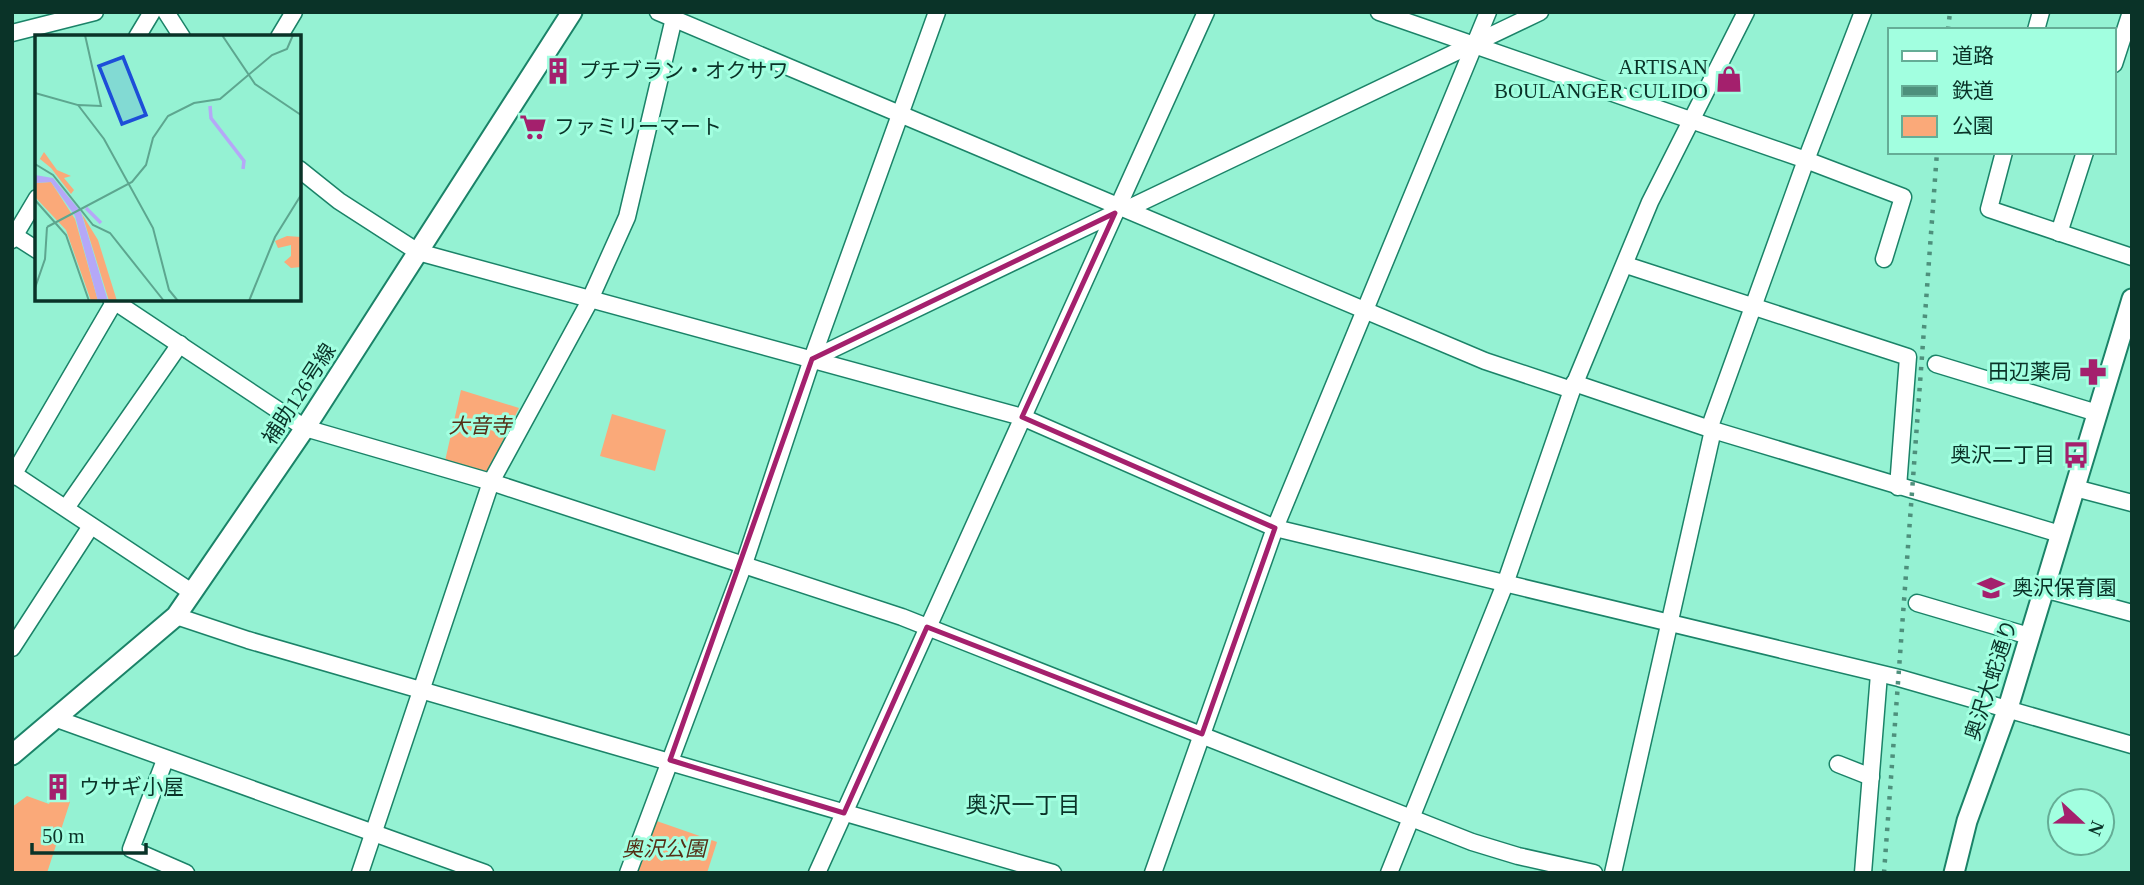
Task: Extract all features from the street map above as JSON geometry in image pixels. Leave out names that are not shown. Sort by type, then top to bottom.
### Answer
[{"type":"street","points":[[12,33],[95,12]]},
{"type":"street","points":[[138,35],[152,12]]},
{"type":"street","points":[[166,12],[181,35]]},
{"type":"street","points":[[279,35],[294,12]]},
{"type":"street","name":"補助126号線","points":[[12,755],[176,616],[305,428],[572,12]]},
{"type":"street","points":[[628,873],[744,564],[812,359],[937,12]]},
{"type":"street","points":[[817,873],[1022,417],[1120,210],[1206,12]]},
{"type":"street","points":[[1380,12],[1424,19],[1475,43],[1903,197],[1884,259]]},
{"type":"street","points":[[1153,873],[1275,528],[1488,12]]},
{"type":"street","points":[[812,359],[1540,12]]},
{"type":"street","points":[[1389,873],[1506,584],[1573,387],[1650,202],[1746,12]]},
{"type":"street","points":[[1613,873],[1711,430],[1752,307],[1863,12]]},
{"type":"street","points":[[2116,58],[2131,12]]},
{"type":"street","points":[[360,873],[491,482],[590,299],[627,217],[666,15],[1120,210],[1366,308],[1485,361],[2060,534]]},
{"type":"street","points":[[2003,154],[1989,209],[2132,257]]},
{"type":"street","points":[[2059,233],[2084,154]]},
{"type":"street","points":[[301,171],[339,201],[418,252],[1022,417],[1275,528],[1879,674],[2008,708],[2132,745]]},
{"type":"street","points":[[35,201],[13,237],[35,249]]},
{"type":"street","points":[[1626,265],[1908,357],[1898,487]]},
{"type":"street","points":[[113,301],[13,475],[193,593]]},
{"type":"street","points":[[116,301],[305,428],[491,482],[928,627],[1412,819],[1496,850],[1594,873]]},
{"type":"street","name":"奥沢大蛇通り","points":[[1954,873],[1967,821],[2008,708],[2130,308]]},
{"type":"street","points":[[66,508],[180,344]]},
{"type":"street","points":[[1936,364],[2097,413]]},
{"type":"street","points":[[2075,488],[2132,503]]},
{"type":"street","points":[[12,648],[91,526]]},
{"type":"street","points":[[2044,589],[2132,614]]},
{"type":"street","points":[[1917,603],[2029,636]]},
{"type":"street","points":[[176,616],[422,691],[1053,873]]},
{"type":"street","points":[[1863,873],[1879,674]]},
{"type":"street","points":[[57,719],[164,760],[485,873]]},
{"type":"street","points":[[164,760],[131,849],[186,873]]},
{"type":"street","points":[[1838,764],[1871,777]]},
{"type":"highlighted area","points":[[1115,213],[1022,417],[1275,528],[1202,734],[927,627],[844,813],[670,760],[812,359]]},
{"type":"green space","name":"大音寺","points":[[461,390],[519,408],[487,473],[445,461]]},
{"type":"green space","points":[[612,414],[666,430],[655,471],[600,456]]},
{"type":"green space","points":[[53,795],[70,802],[47,873],[12,873],[12,807],[27,796],[49,804]]},
{"type":"green space","name":"奥沢公園","points":[[648,818],[717,842],[707,873],[631,873]]},
{"type":"railway","points":[[1948,28],[1950,12]]},
{"type":"railway","points":[[1884,873],[1937,154]]},
{"type":"place","name":"プチブラン・オクサワ","points":[[558,71]]},
{"type":"place","name":"ARTISAN BOULANGER CULIDO","points":[[1729,79]]},
{"type":"place","name":"ファミリーマート","points":[[533,127]]},
{"type":"place","name":"田辺薬局","points":[[2093,372]]},
{"type":"place","name":"奥沢二丁目","points":[[2076,455]]},
{"type":"place","name":"奥沢保育園","points":[[1991,588]]},
{"type":"place","name":"ウサギ小屋","points":[[58,787]]},
{"type":"district","name":"奥沢一丁目","points":[[1023,805]]}]
